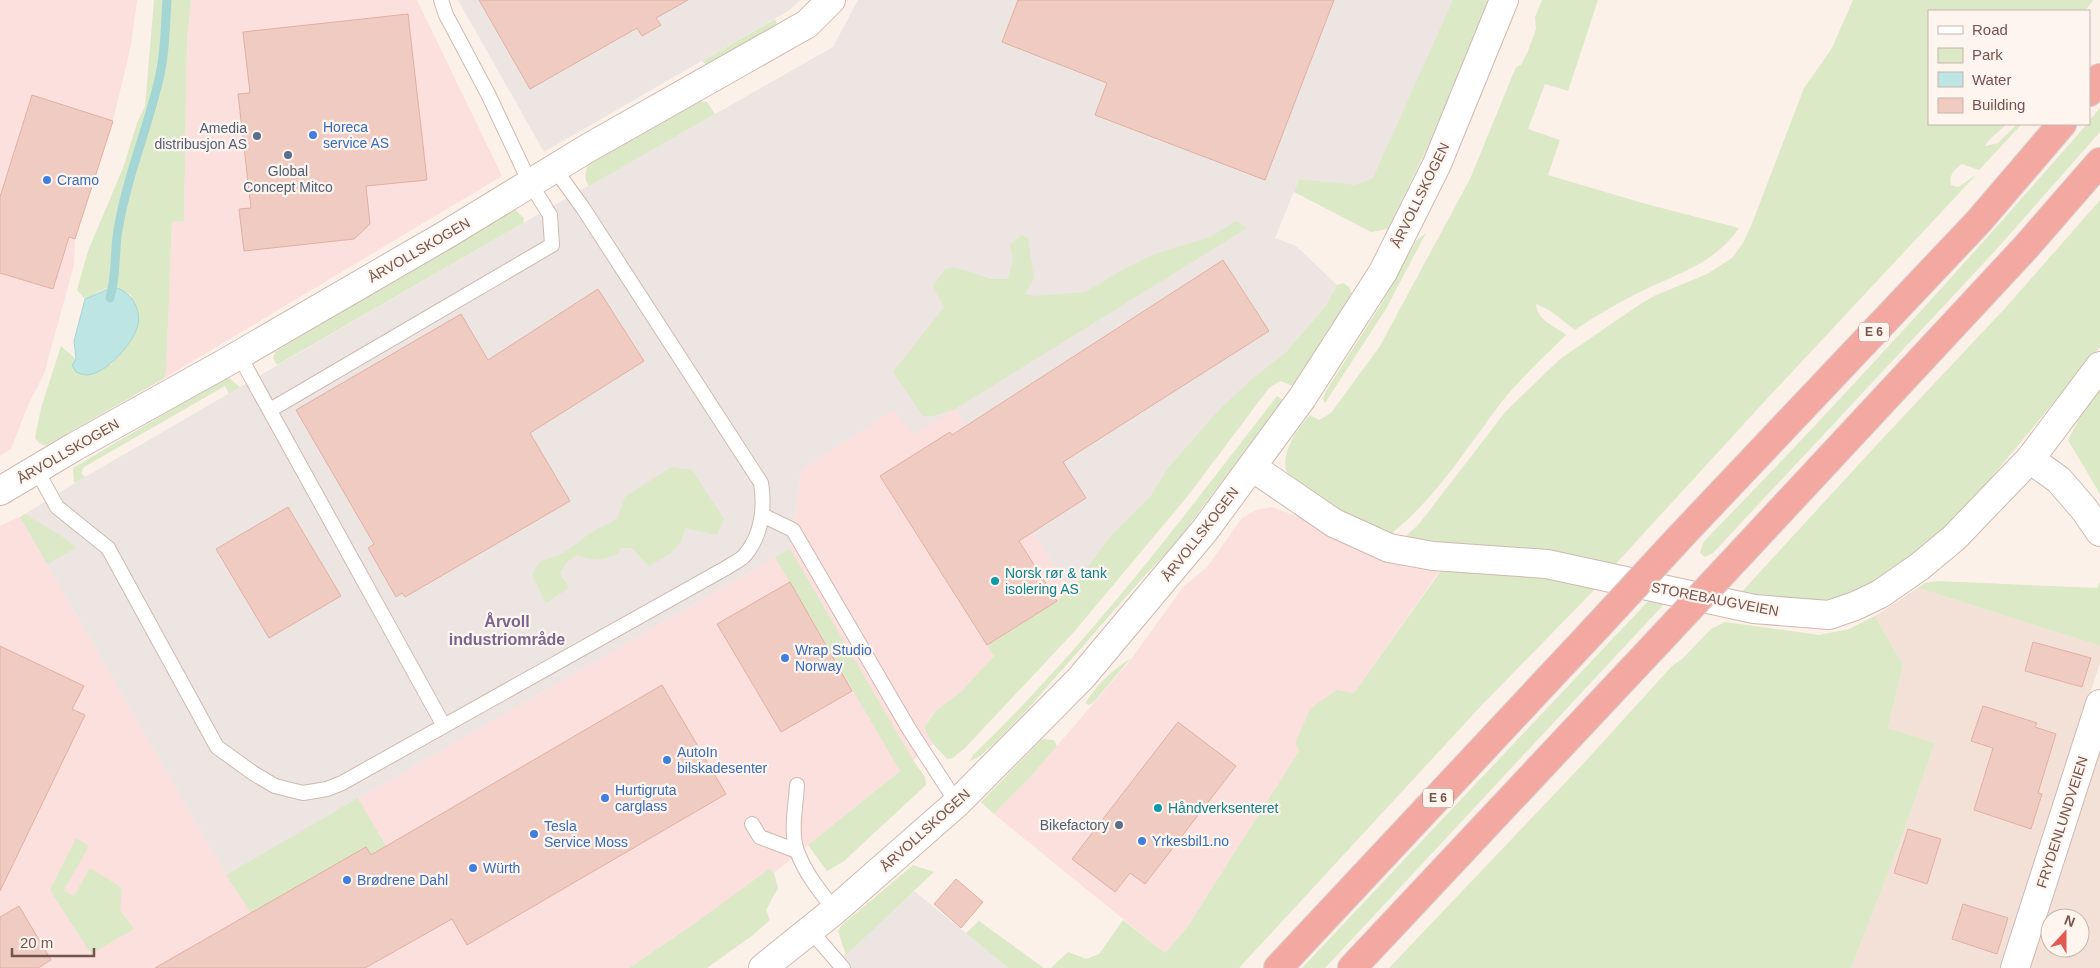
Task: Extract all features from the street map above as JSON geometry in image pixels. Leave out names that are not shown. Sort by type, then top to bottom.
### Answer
[{"type":"highway","points":[[2090,91],[2100,78]]},
{"type":"highway","name":"E 6","points":[[1278,968],[1682,535],[1979,221],[2061,125]]},
{"type":"highway","points":[[1352,968],[1744,550],[2026,246],[2100,162]]},
{"type":"street","name":"ÅRVOLLSKOGEN","points":[[0,491],[239,355],[447,234],[554,168],[806,24],[831,0]]},
{"type":"street","name":"ÅRVOLLSKOGEN","points":[[763,968],[835,910],[957,803],[1081,678],[1205,530],[1302,398],[1383,272],[1437,164],[1504,0]]},
{"type":"street","name":"STOREBAUGVEIEN","points":[[1252,467],[1334,523],[1389,548],[1433,556],[1547,564],[1754,609],[1829,615],[1855,606],[1880,594],[1919,567],[1954,538],[2030,459],[2100,366]]},
{"type":"street","points":[[2030,459],[2059,480],[2084,509],[2100,532]]},
{"type":"street","name":"FRYDENLUNDVEIEN","points":[[2015,968],[2100,704]]},
{"type":"lane","points":[[270,410],[552,245],[550,215],[530,183],[488,94],[446,15],[441,0]]},
{"type":"lane","points":[[36,469],[57,507],[108,548],[217,746],[253,773],[275,786],[302,793],[327,789],[444,726],[745,556],[757,534],[762,515],[764,499],[761,483],[588,216],[554,168]]},
{"type":"lane","points":[[239,355],[444,726]]},
{"type":"lane","points":[[762,515],[793,530],[909,729],[957,803]]},
{"type":"lane","points":[[797,785],[794,824],[797,850],[817,889],[835,910]]},
{"type":"lane","points":[[752,824],[760,837],[797,850]]},
{"type":"lane","points":[[810,930],[843,968]]},
{"type":"shaded area","name":"Cramo","points":[[0,0],[137,0],[131,45],[113,121],[75,239],[74,265],[44,374],[29,403],[11,449],[0,456]]},
{"type":"shaded area","points":[[191,0],[417,0],[502,176],[163,379],[166,373],[172,222],[184,220],[187,41]]},
{"type":"shaded area","points":[[458,0],[801,0],[788,11],[544,152]]},
{"type":"shaded area","points":[[858,0],[1464,0],[1378,176],[1355,186],[1299,179],[1275,238],[1296,246],[1337,285],[1325,307],[1285,353],[1249,381],[1214,415],[1168,468],[1151,495],[1111,535],[1084,574],[1069,589],[955,409],[914,434],[894,410],[801,470],[790,549],[226,875],[20,517],[85,477],[523,223],[833,47]]},
{"type":"shaded area","points":[[894,409],[955,409],[1069,589],[1057,601],[987,645],[994,655],[987,665],[961,692],[935,711],[924,728],[933,744],[774,873],[769,869],[711,912],[629,968],[0,968],[0,526],[20,517],[226,875],[790,549],[801,470]]},
{"type":"shaded area","points":[[1272,507],[1299,517],[1402,566],[1439,572],[1354,693],[1295,743],[1299,751],[1186,929],[1165,953],[994,814],[1032,775],[1129,662],[1183,587],[1207,567],[1242,518],[1256,510]]},
{"type":"shaded area","points":[[1918,588],[2100,646],[2100,663],[2003,968],[1851,968],[1897,850],[1935,743],[1888,728],[1903,665],[1875,616]]},
{"type":"shaded area","points":[[2100,741],[2100,968],[2030,968],[2040,936],[2040,958],[2090,958],[2090,908],[2049,908]]},
{"type":"shaded area","points":[[914,891],[966,933],[1008,968],[830,968]]},
{"type":"green space","points":[[154,0],[191,0],[187,41],[184,221],[172,222],[166,373],[163,379],[45,446],[35,438],[41,408],[61,346],[76,359],[111,365],[125,347],[138,325],[131,295],[118,289],[108,288],[85,299],[77,290],[88,251],[123,168],[137,123],[145,106]]},
{"type":"green space","points":[[1453,0],[1488,0],[1443,115],[1388,229],[1371,232],[1294,192],[1299,179],[1355,185],[1373,178]]},
{"type":"green space","points":[[1542,0],[1598,0],[1568,91],[1545,84],[1528,129],[1560,140],[1548,175],[1646,204],[1739,228],[1729,241],[1705,260],[1622,301],[1575,330],[1549,310],[1536,304],[1537,310],[1543,319],[1566,335],[1507,395],[1453,468],[1425,502],[1392,533],[1373,529],[1334,509],[1293,479],[1288,474],[1286,467],[1287,450],[1295,434],[1310,415],[1319,420],[1331,413],[1380,346],[1470,179],[1516,67],[1521,65],[1528,51],[1536,29],[1535,17]]},
{"type":"green space","points":[[1853,0],[2093,0],[2086,10],[1928,10],[1928,125],[2006,125],[1985,146],[1998,143],[2016,125],[2021,125],[1979,170],[1962,164],[1954,170],[1951,175],[1951,185],[1958,187],[1976,175],[1612,568],[1446,548],[1403,539],[1419,524],[1506,411],[1560,359],[1654,296],[1707,274],[1732,258],[1743,243],[1751,226],[1804,88],[1832,48]]},
{"type":"green space","points":[[775,19],[778,26],[718,61],[707,65],[702,61]]},
{"type":"green space","points":[[697,101],[707,102],[715,114],[589,186],[586,181],[588,165]]},
{"type":"green space","points":[[2100,108],[2100,132],[1995,251],[1713,553],[1705,557],[1700,553],[1703,543],[1711,534],[1902,332],[2086,125],[2090,125],[2090,120]]},
{"type":"green space","points":[[2100,200],[2100,347],[1956,520],[1880,583],[1831,606],[1736,598],[2008,305]]},
{"type":"green space","points":[[513,208],[524,218],[523,223],[277,365],[273,358],[275,352]]},
{"type":"green space","points":[[1236,221],[1247,228],[955,409],[933,416],[923,416],[893,372],[944,307],[933,286],[945,269],[954,267],[991,279],[1008,279],[1013,261],[1010,245],[1021,235],[1028,238],[1034,279],[1025,294],[1037,296],[1086,292],[1122,270],[1155,254],[1210,237]]},
{"type":"green space","points":[[1426,233],[1386,309],[1325,403],[1323,399],[1326,391],[1380,306],[1416,241]]},
{"type":"green space","points":[[1343,283],[1349,287],[1352,294],[1293,386],[1280,381],[1269,388],[1187,497],[1073,633],[965,748],[953,758],[947,759],[933,744],[924,728],[935,711],[961,692],[994,656],[987,645],[1057,601],[1075,585],[1111,535],[1151,495],[1168,468],[1214,415],[1249,381],[1285,353],[1325,307],[1337,285]]},
{"type":"green space","points":[[229,378],[240,387],[229,394],[225,386],[84,467],[81,473],[85,477],[74,483],[73,468],[217,383]]},
{"type":"green space","points":[[2100,389],[2100,494],[2068,440],[2080,417]]},
{"type":"green space","points":[[1277,396],[1283,400],[1174,545],[1147,573],[1026,711],[996,742],[980,756],[969,762],[973,755],[1015,714],[1094,627]]},
{"type":"green space","points":[[671,467],[692,470],[724,519],[717,535],[685,528],[677,547],[668,555],[649,566],[632,548],[620,548],[619,553],[598,559],[588,559],[577,555],[566,563],[560,573],[569,588],[546,603],[532,575],[540,561],[562,553],[592,532],[617,519],[625,497]]},
{"type":"green space","points":[[25,514],[59,534],[76,548],[47,564],[20,517]]},
{"type":"green space","points":[[790,549],[913,760],[925,777],[926,785],[844,861],[827,871],[808,845],[900,771],[775,557]]},
{"type":"green space","points":[[1445,565],[1532,572],[1599,585],[1481,706],[1239,968],[1051,968],[1068,952],[1086,959],[1099,954],[1123,920],[1165,953],[1186,929],[1299,751],[1295,743],[1311,708],[1337,690],[1354,693]]},
{"type":"green space","points":[[1937,581],[2097,588],[2100,582],[2100,646],[1918,588],[1925,583]]},
{"type":"green space","points":[[1652,597],[1666,602],[1325,968],[1302,968]]},
{"type":"green space","points":[[1875,616],[1903,665],[1888,728],[1935,743],[1897,850],[1851,968],[1389,968],[1583,764],[1672,666],[1682,659],[1711,629],[1725,622],[1819,635],[1849,629]]},
{"type":"green space","points":[[1131,658],[1093,703],[1089,705],[1085,703],[1105,678]]},
{"type":"green space","points":[[1042,739],[1054,740],[1057,746],[994,814],[981,802]]},
{"type":"green space","points":[[358,798],[425,913],[410,923],[366,847],[251,913],[226,875]]},
{"type":"green space","points":[[76,838],[89,846],[64,890],[74,896],[90,868],[122,888],[120,910],[134,929],[91,954],[50,890]]},
{"type":"green space","points":[[913,865],[934,872],[846,955],[838,931],[842,925]]},
{"type":"green space","points":[[769,869],[774,873],[778,888],[766,910],[770,920],[753,935],[707,968],[629,968],[688,928]]},
{"type":"green space","points":[[979,921],[1044,968],[1008,968],[966,933]]},
{"type":"water","points":[[113,287],[129,296],[136,306],[138,325],[135,332],[125,348],[103,369],[87,375],[76,372],[72,365],[76,359],[74,341],[85,299]]},
{"type":"building","points":[[479,0],[688,0],[656,18],[661,25],[642,36],[637,28],[530,89]]},
{"type":"building","points":[[1018,0],[1334,0],[1265,180],[1095,115],[1107,83],[1002,42]]},
{"type":"building","points":[[408,14],[427,180],[366,186],[370,224],[354,239],[244,251],[239,209],[251,208],[238,94],[250,93],[243,32]]},
{"type":"building","points":[[32,95],[113,121],[75,239],[69,237],[53,289],[0,273],[0,197]]},
{"type":"building","points":[[1223,260],[1269,331],[1063,462],[1086,498],[1019,541],[1057,601],[987,645],[880,476],[950,432],[952,435]]},
{"type":"building","points":[[598,289],[644,361],[530,433],[570,501],[405,597],[402,593],[396,597],[368,548],[374,544],[296,410],[461,314],[488,360]]},
{"type":"building","points":[[288,507],[341,596],[269,638],[216,549]]},
{"type":"building","name":"Wrap Studio Norway","points":[[790,582],[852,691],[781,732],[717,624]]},
{"type":"building","points":[[2033,642],[2091,658],[2082,687],[2025,671]]},
{"type":"building","points":[[0,646],[84,686],[72,709],[85,715],[0,891]]},
{"type":"building","points":[[662,685],[726,794],[467,945],[452,919],[365,968],[155,968],[366,847],[371,855]]},
{"type":"building","points":[[1983,706],[2037,723],[2035,727],[2056,734],[2038,793],[2042,794],[2031,829],[1974,810],[1993,748],[1971,741]]},
{"type":"building","name":"Håndverksenteret","points":[[1178,722],[1236,766],[1145,884],[1130,873],[1115,892],[1072,859]]},
{"type":"building","points":[[1908,829],[1941,839],[1927,884],[1894,873]]},
{"type":"building","points":[[956,879],[983,902],[961,928],[934,904]]},
{"type":"building","points":[[1963,904],[2008,918],[1997,954],[1952,939]]},
{"type":"building","points":[[19,906],[51,960],[38,968],[0,968],[0,917]]},
{"type":"waterway","points":[[110,298],[114,280],[121,212],[162,66],[167,0]]},
{"type":"place","name":"Horeca service AS","points":[[313,135]]},
{"type":"place","name":"Amedia distribusjon AS","points":[[257,136]]},
{"type":"place","name":"Global Concept Mitco","points":[[288,155]]},
{"type":"place","name":"Cramo","points":[[47,180]]},
{"type":"place","name":"Norsk rør & tank isolering AS","points":[[995,581]]},
{"type":"place","name":"Wrap Studio Norway","points":[[785,658]]},
{"type":"place","name":"AutoIn bilskadesenter","points":[[667,760]]},
{"type":"place","name":"Hurtigruta carglass","points":[[605,798]]},
{"type":"place","name":"Håndverksenteret","points":[[1158,808]]},
{"type":"place","name":"Bikefactory","points":[[1119,825]]},
{"type":"place","name":"Tesla Service Moss","points":[[534,834]]},
{"type":"place","name":"Yrkesbil1.no","points":[[1142,841]]},
{"type":"place","name":"Würth","points":[[473,868]]},
{"type":"place","name":"Brødrene Dahl","points":[[347,880]]},
{"type":"district","name":"Årvoll industriområde","points":[[507,630]]}]
